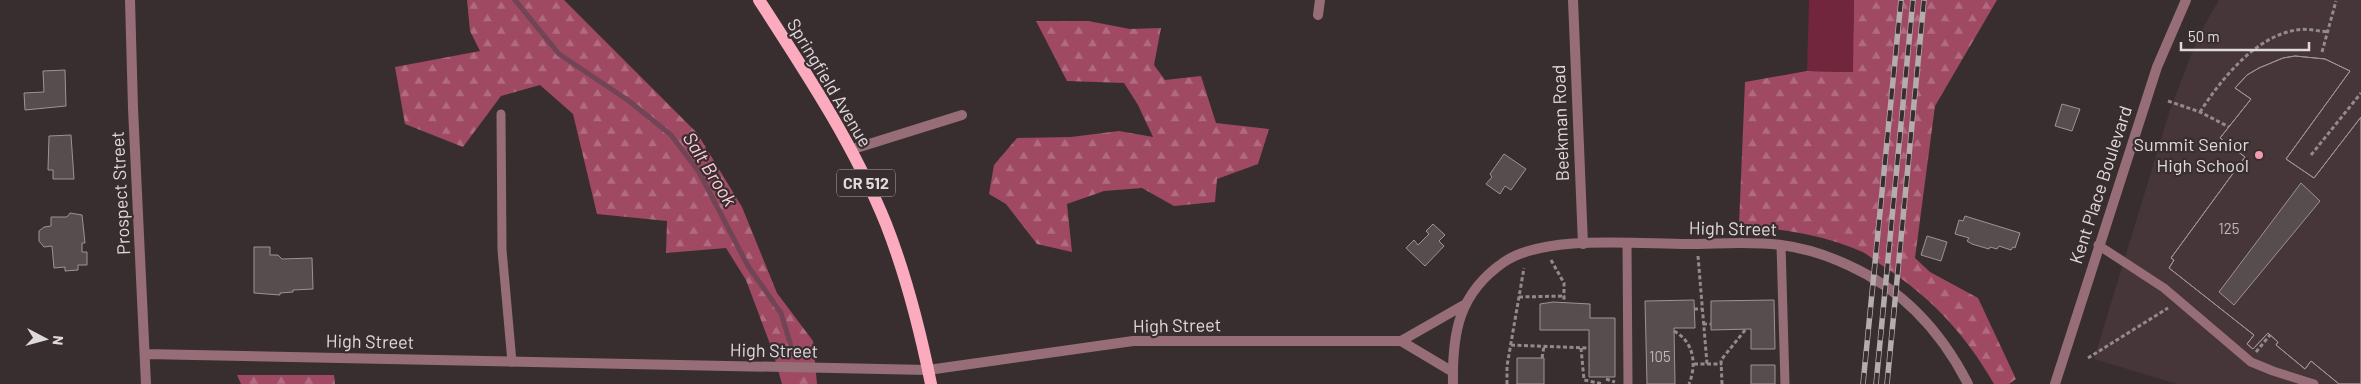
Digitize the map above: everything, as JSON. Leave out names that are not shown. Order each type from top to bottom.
[{"type":"main road","name":"Springfield Avenue","points":[[759,0],[798,61],[850,150],[886,224],[912,302],[931,384]]},
{"type":"street","name":"Prospect Street","points":[[130,0],[132,108],[146,384]]},
{"type":"street","points":[[1318,16],[1320,0]]},
{"type":"street","name":"Beekman Road","points":[[1572,0],[1583,244]]},
{"type":"street","name":"Kent Place Boulevard","points":[[2055,384],[2098,245],[2157,67],[2186,0]]},
{"type":"street","points":[[850,150],[962,115]]},
{"type":"street","name":"High Street","points":[[1453,384],[1454,340],[1457,324],[1464,305],[1489,273],[1506,261],[1528,250],[1550,246],[1583,244],[1627,244],[1781,245],[1821,254],[1850,266],[1891,290],[1908,304],[1946,347],[1968,384]]},
{"type":"street","name":"High Street","points":[[145,354],[928,370],[1133,341],[1401,341],[1464,305]]},
{"type":"street","points":[[1401,341],[1453,372]]},
{"type":"lane","points":[[501,114],[502,250],[512,362]]},
{"type":"lane","points":[[1627,244],[1628,384]]},
{"type":"lane","points":[[1781,245],[1785,384]]},
{"type":"lane","points":[[2098,245],[2180,301],[2249,360],[2273,372],[2314,384]]},
{"type":"path","points":[[2322,52],[2336,1]]},
{"type":"path","points":[[2200,112],[2215,88],[2256,49],[2277,36],[2298,30],[2328,32]]},
{"type":"path","points":[[2310,155],[2361,93]]},
{"type":"path","points":[[2168,101],[2200,112],[2228,127]]},
{"type":"path","points":[[1698,256],[1707,364]]},
{"type":"path","points":[[1552,260],[1564,283],[1564,302]]},
{"type":"path","points":[[1507,384],[1507,366],[1524,268]]},
{"type":"path","points":[[1519,298],[1564,296]]},
{"type":"path","points":[[2088,358],[2180,301]]},
{"type":"path","points":[[1694,309],[1702,309]]},
{"type":"path","points":[[1704,324],[1711,324]]},
{"type":"path","points":[[1722,384],[1721,360],[1746,329]]},
{"type":"path","points":[[1674,331],[1688,342],[1692,353],[1694,364],[1689,384]]},
{"type":"path","points":[[2249,360],[2270,335]]},
{"type":"path","points":[[1511,345],[1589,348]]},
{"type":"path","points":[[1542,358],[1544,346]]},
{"type":"path","points":[[1581,348],[1584,380],[1603,384]]},
{"type":"path","points":[[1694,364],[1722,364]]},
{"type":"path","points":[[1606,377],[1607,384]]},
{"type":"shaded area","points":[[1809,0],[1854,0],[1853,72],[1807,71]]},
{"type":"shaded area","name":"Summit Senior High School","points":[[2219,0],[2361,0],[2361,384],[2177,384],[2094,359],[2170,110],[2199,35]]},
{"type":"green space","points":[[467,0],[564,0],[697,133],[742,207],[777,293],[813,341],[817,384],[782,384],[773,352],[746,280],[726,248],[666,253],[667,221],[597,214],[573,114],[540,85],[501,96],[463,147],[405,124],[395,67],[480,51],[470,31]]},
{"type":"green space","points":[[1854,0],[1997,0],[1935,106],[1915,258],[1930,272],[1978,298],[2016,379],[2009,384],[1994,384],[1972,349],[1946,318],[1917,291],[1865,253],[1844,244],[1814,236],[1784,230],[1739,225],[1745,82],[1807,71],[1852,72]]},
{"type":"green space","points":[[1036,21],[1088,21],[1130,29],[1161,28],[1154,65],[1165,80],[1201,76],[1216,123],[1269,129],[1258,164],[1217,179],[1215,202],[1174,206],[1142,188],[1104,191],[1067,204],[1072,252],[1037,244],[1006,204],[989,194],[994,165],[1017,138],[1071,137],[1119,131],[1153,137],[1138,105],[1124,83],[1067,81]]},
{"type":"green space","points":[[237,375],[334,375],[335,384],[241,384]]},
{"type":"building","name":"Summit Senior High School","points":[[2295,56],[2325,59],[2350,71],[2286,159],[2314,178],[2361,117],[2361,384],[2339,384],[2311,361],[2305,369],[2276,345],[2278,342],[2268,333],[2253,349],[2247,344],[2254,335],[2169,268],[2174,260],[2171,258],[2245,157],[2220,138],[2251,99],[2235,88],[2247,75],[2283,58]],"holes":[[[2301,183],[2320,201],[2234,305],[2219,292]]]},
{"type":"building","name":"Summit Senior High School","points":[[2295,56],[2325,59],[2350,71],[2286,159],[2314,178],[2361,117],[2361,384],[2339,384],[2311,361],[2305,369],[2276,345],[2278,342],[2268,333],[2253,349],[2247,344],[2254,335],[2169,268],[2174,260],[2171,258],[2245,157],[2220,138],[2251,99],[2235,88],[2247,75],[2259,68],[2283,58]]},
{"type":"building","points":[[65,70],[66,106],[25,110],[24,93],[44,92],[43,71]]},
{"type":"building","points":[[2062,104],[2080,109],[2072,131],[2055,126]]},
{"type":"building","points":[[71,135],[74,179],[53,179],[53,170],[48,170],[49,136]]},
{"type":"building","points":[[1504,154],[1526,169],[1511,190],[1505,186],[1500,194],[1486,184],[1492,177],[1490,174]]},
{"type":"building","points":[[70,213],[82,215],[85,243],[82,243],[82,252],[87,252],[87,265],[78,265],[78,270],[65,271],[65,267],[54,268],[52,246],[44,247],[39,241],[39,231],[44,227],[51,226],[51,217],[67,217]]},
{"type":"building","points":[[1965,216],[2020,233],[2015,248],[2013,247],[2011,250],[1999,246],[1997,249],[1990,247],[1989,249],[1972,244],[1967,241],[1969,238],[1955,234],[1959,220],[1963,221]]},
{"type":"building","points":[[1433,224],[1445,235],[1439,241],[1444,246],[1425,266],[1406,248],[1414,240],[1418,245],[1429,234],[1426,231]]},
{"type":"building","points":[[1927,236],[1947,242],[1941,261],[1921,255]]},
{"type":"building","points":[[254,247],[270,247],[270,255],[278,255],[282,259],[312,258],[313,289],[293,290],[293,292],[280,293],[280,295],[254,293]]},
{"type":"building","points":[[1694,300],[1695,328],[1674,328],[1675,384],[1647,384],[1645,301]]},
{"type":"building","points":[[1774,300],[1775,349],[1751,349],[1751,329],[1711,330],[1711,301]]},
{"type":"building","points":[[1553,302],[1590,304],[1590,318],[1615,318],[1615,377],[1589,377],[1589,330],[1540,330],[1540,304]]},
{"type":"building","points":[[1517,358],[1544,358],[1544,384],[1517,384]]},
{"type":"building","points":[[1751,365],[1775,365],[1775,384],[1751,384]]},
{"type":"waterway","name":"Salt Brook","points":[[515,0],[559,54],[629,101],[671,135],[699,172],[748,266],[781,313],[792,349]]},
{"type":"railway","points":[[1863,384],[1901,0]]},
{"type":"railway","points":[[1876,384],[1913,0]]},
{"type":"railway","points":[[1887,384],[1924,0]]},
{"type":"place","name":"Summit Senior High School","points":[[2259,155]]}]
